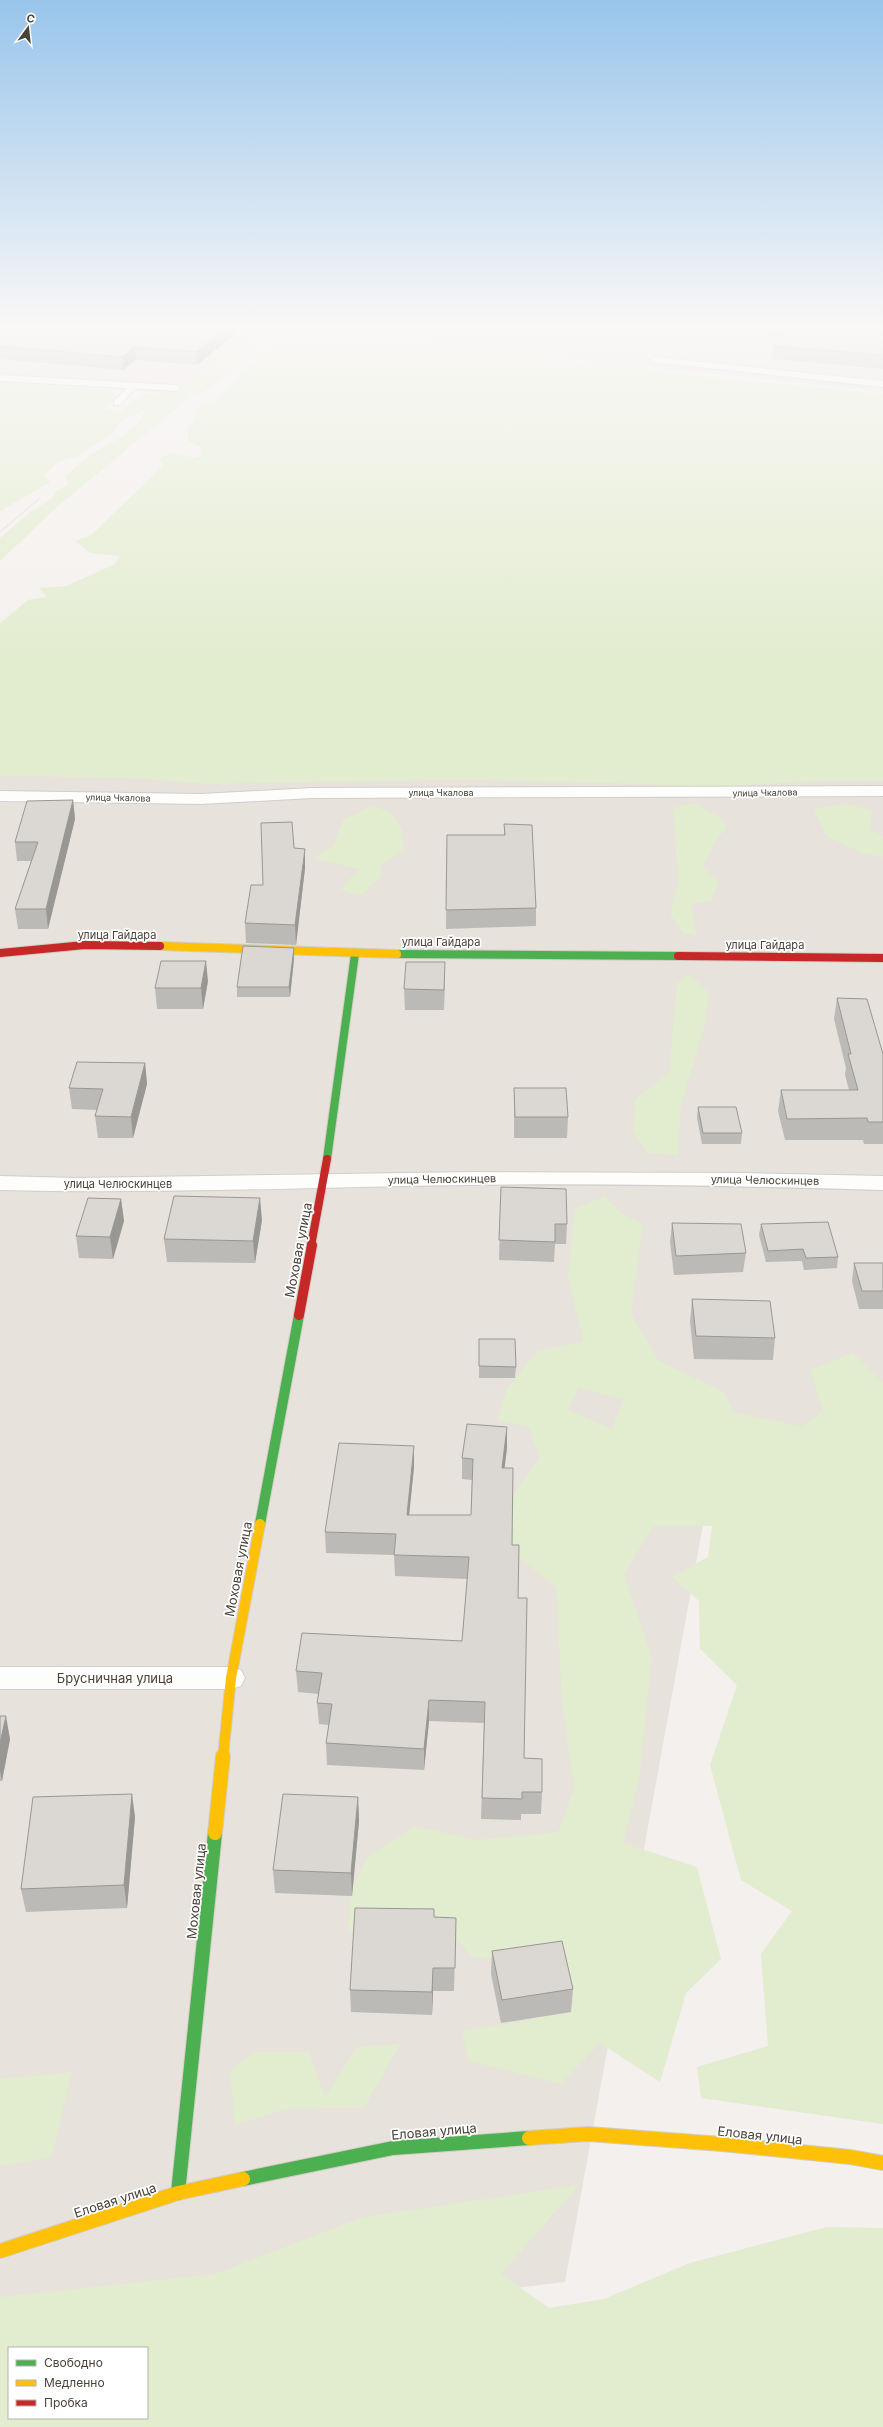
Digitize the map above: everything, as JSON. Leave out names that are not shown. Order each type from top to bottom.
[{"type":"street","name":"улица Чкалова","points":[[0,796],[201,799],[312,793],[729,793],[883,791]]},
{"type":"street","name":"улица Гайдара","points":[[0,953],[85,945],[134,945],[355,954],[883,958]]},
{"type":"street","name":"Моховая улица","points":[[178,2193],[231,1678],[324,1182],[355,954]]},
{"type":"street","name":"улица Челюскинцев","points":[[0,1183],[75,1185],[496,1178],[744,1179],[883,1183]]},
{"type":"street","name":"Брусничная улица","points":[[0,1678],[231,1678]]},
{"type":"street","name":"Еловая улица","points":[[0,2251],[178,2193],[393,2148],[588,2134],[722,2144],[850,2157],[883,2163]]},
{"type":"path","points":[[0,532],[40,498]]},
{"type":"shaded area","points":[[0,775],[883,776],[883,1444],[717,1448],[565,2282],[25,2347],[8,2347],[8,2349],[0,2350]]},
{"type":"green space","points":[[0,443],[97,443],[78,456],[60,461],[44,475],[50,482],[0,511]]},
{"type":"green space","points":[[110,443],[134,443],[57,507],[0,561],[0,538],[30,512],[52,498],[57,490],[68,485],[65,476],[92,454]]},
{"type":"green space","points":[[193,443],[883,443],[883,781],[818,781],[694,788],[647,784],[460,780],[207,784],[131,778],[0,776],[0,623],[28,600],[47,597],[39,588],[66,586],[115,564],[120,556],[90,553],[75,541],[91,535],[162,467],[160,458],[173,452],[195,458],[202,455],[200,447]]},
{"type":"green space","points":[[692,803],[720,817],[728,826],[716,841],[703,867],[719,881],[711,901],[691,904],[697,936],[683,933],[670,914],[678,881],[673,808]]},
{"type":"green space","points":[[848,804],[872,810],[870,829],[883,836],[883,857],[862,853],[828,837],[813,809]]},
{"type":"green space","points":[[372,806],[389,812],[398,820],[402,832],[404,850],[381,865],[380,877],[361,896],[340,889],[359,869],[314,859],[334,845],[343,820]]},
{"type":"green space","points":[[689,974],[709,992],[705,1025],[681,1105],[678,1155],[648,1153],[633,1132],[635,1100],[669,1072],[677,983]]},
{"type":"green space","points":[[605,1196],[624,1215],[643,1224],[631,1314],[659,1361],[724,1392],[733,1412],[802,1426],[823,1411],[810,1370],[853,1353],[883,1383],[883,2124],[701,2098],[697,2067],[768,2046],[761,1954],[792,1911],[741,1880],[710,1765],[737,1685],[700,1649],[699,1601],[672,1577],[708,1557],[712,1526],[654,1526],[624,1574],[652,1657],[639,1781],[623,1843],[697,1867],[721,1959],[686,1993],[660,2082],[600,2043],[561,2084],[468,2061],[462,2031],[571,2012],[560,1964],[472,1957],[444,1924],[348,1931],[350,1894],[368,1856],[415,1826],[477,1840],[558,1832],[574,1788],[562,1703],[556,1588],[511,1551],[513,1494],[540,1458],[529,1427],[497,1420],[507,1389],[537,1351],[583,1341],[568,1278],[574,1209]],"holes":[[[579,1388],[623,1400],[612,1429],[568,1410]]]},
{"type":"green space","points":[[400,2044],[364,2108],[286,2109],[235,2125],[230,2071],[255,2052],[309,2052],[325,2097],[357,2047]]},
{"type":"green space","points":[[72,2072],[52,2157],[0,2166],[0,2079]]},
{"type":"green space","points":[[579,2185],[501,2274],[549,2308],[604,2299],[690,2263],[827,2227],[883,2228],[883,2427],[0,2427],[0,2297],[215,2274],[363,2217]]},
{"type":"building","points":[[73,800],[46,909],[15,909],[38,842],[15,842],[27,801]]},
{"type":"building","points":[[292,822],[294,848],[305,849],[295,925],[245,923],[251,885],[263,885],[261,823]]},
{"type":"building","points":[[504,824],[532,825],[536,908],[446,910],[447,835],[505,835]]},
{"type":"building","points":[[243,946],[294,948],[289,987],[237,987]]},
{"type":"building","points":[[161,961],[206,961],[201,988],[155,988]]},
{"type":"building","points":[[406,962],[445,962],[444,990],[404,989]]},
{"type":"building","points":[[837,998],[867,999],[883,1054],[883,1122],[868,1122],[867,1118],[787,1119],[781,1090],[858,1090],[848,1054],[851,1054]]},
{"type":"building","points":[[77,1062],[145,1063],[131,1117],[95,1116],[103,1089],[69,1088]]},
{"type":"building","points":[[514,1088],[566,1088],[568,1117],[515,1117]]},
{"type":"building","points":[[698,1107],[736,1107],[742,1133],[703,1133]]},
{"type":"building","points":[[501,1187],[566,1189],[567,1224],[555,1224],[555,1242],[499,1240]]},
{"type":"building","points":[[174,1196],[260,1198],[253,1241],[164,1239]]},
{"type":"building","points":[[88,1198],[121,1199],[110,1237],[76,1236]]},
{"type":"building","points":[[828,1222],[838,1257],[806,1258],[803,1249],[768,1251],[761,1224]]},
{"type":"building","points":[[672,1223],[741,1224],[746,1253],[676,1256]]},
{"type":"building","points":[[854,1263],[883,1263],[883,1291],[862,1291]]},
{"type":"building","points":[[692,1299],[770,1301],[775,1338],[696,1336]]},
{"type":"building","points":[[479,1339],[515,1339],[516,1367],[479,1366]]},
{"type":"building","points":[[467,1424],[507,1427],[502,1468],[513,1468],[512,1545],[519,1545],[518,1598],[527,1598],[524,1758],[542,1759],[542,1792],[522,1792],[522,1799],[482,1798],[485,1702],[429,1700],[424,1749],[326,1743],[332,1704],[317,1703],[322,1673],[296,1671],[302,1633],[462,1641],[469,1557],[394,1555],[396,1534],[325,1532],[339,1443],[414,1446],[407,1515],[471,1515],[473,1459],[462,1458]]},
{"type":"building","points":[[0,1716],[6,1716],[0,1743]]},
{"type":"building","points":[[132,1794],[124,1885],[21,1889],[33,1797]]},
{"type":"building","points":[[283,1794],[358,1797],[351,1873],[273,1870]]},
{"type":"building","points":[[355,1908],[434,1909],[434,1917],[456,1918],[455,1968],[433,1968],[432,1992],[350,1990]]},
{"type":"building","points":[[562,1941],[573,1989],[502,2000],[492,1951]]},
{"type":"traffic: fast","points":[[327,1159],[355,954]]},
{"type":"traffic: fast","points":[[397,954],[678,956]]},
{"type":"traffic: fast","points":[[260,1524],[299,1315]]},
{"type":"traffic: fast","points":[[178,2193],[215,1833]]},
{"type":"traffic: fast","points":[[243,2179],[393,2148],[529,2138]]},
{"type":"traffic: slow","points":[[160,946],[397,954]]},
{"type":"traffic: slow","points":[[215,1833],[231,1678],[260,1524]]},
{"type":"traffic: slow","points":[[529,2138],[588,2134],[722,2144],[850,2157],[883,2163]]},
{"type":"traffic: slow","points":[[0,2251],[178,2193],[243,2179]]},
{"type":"traffic: jam","points":[[0,953],[85,945],[160,946]]},
{"type":"traffic: jam","points":[[678,956],[883,958]]},
{"type":"traffic: jam","points":[[299,1315],[327,1159]]}]
